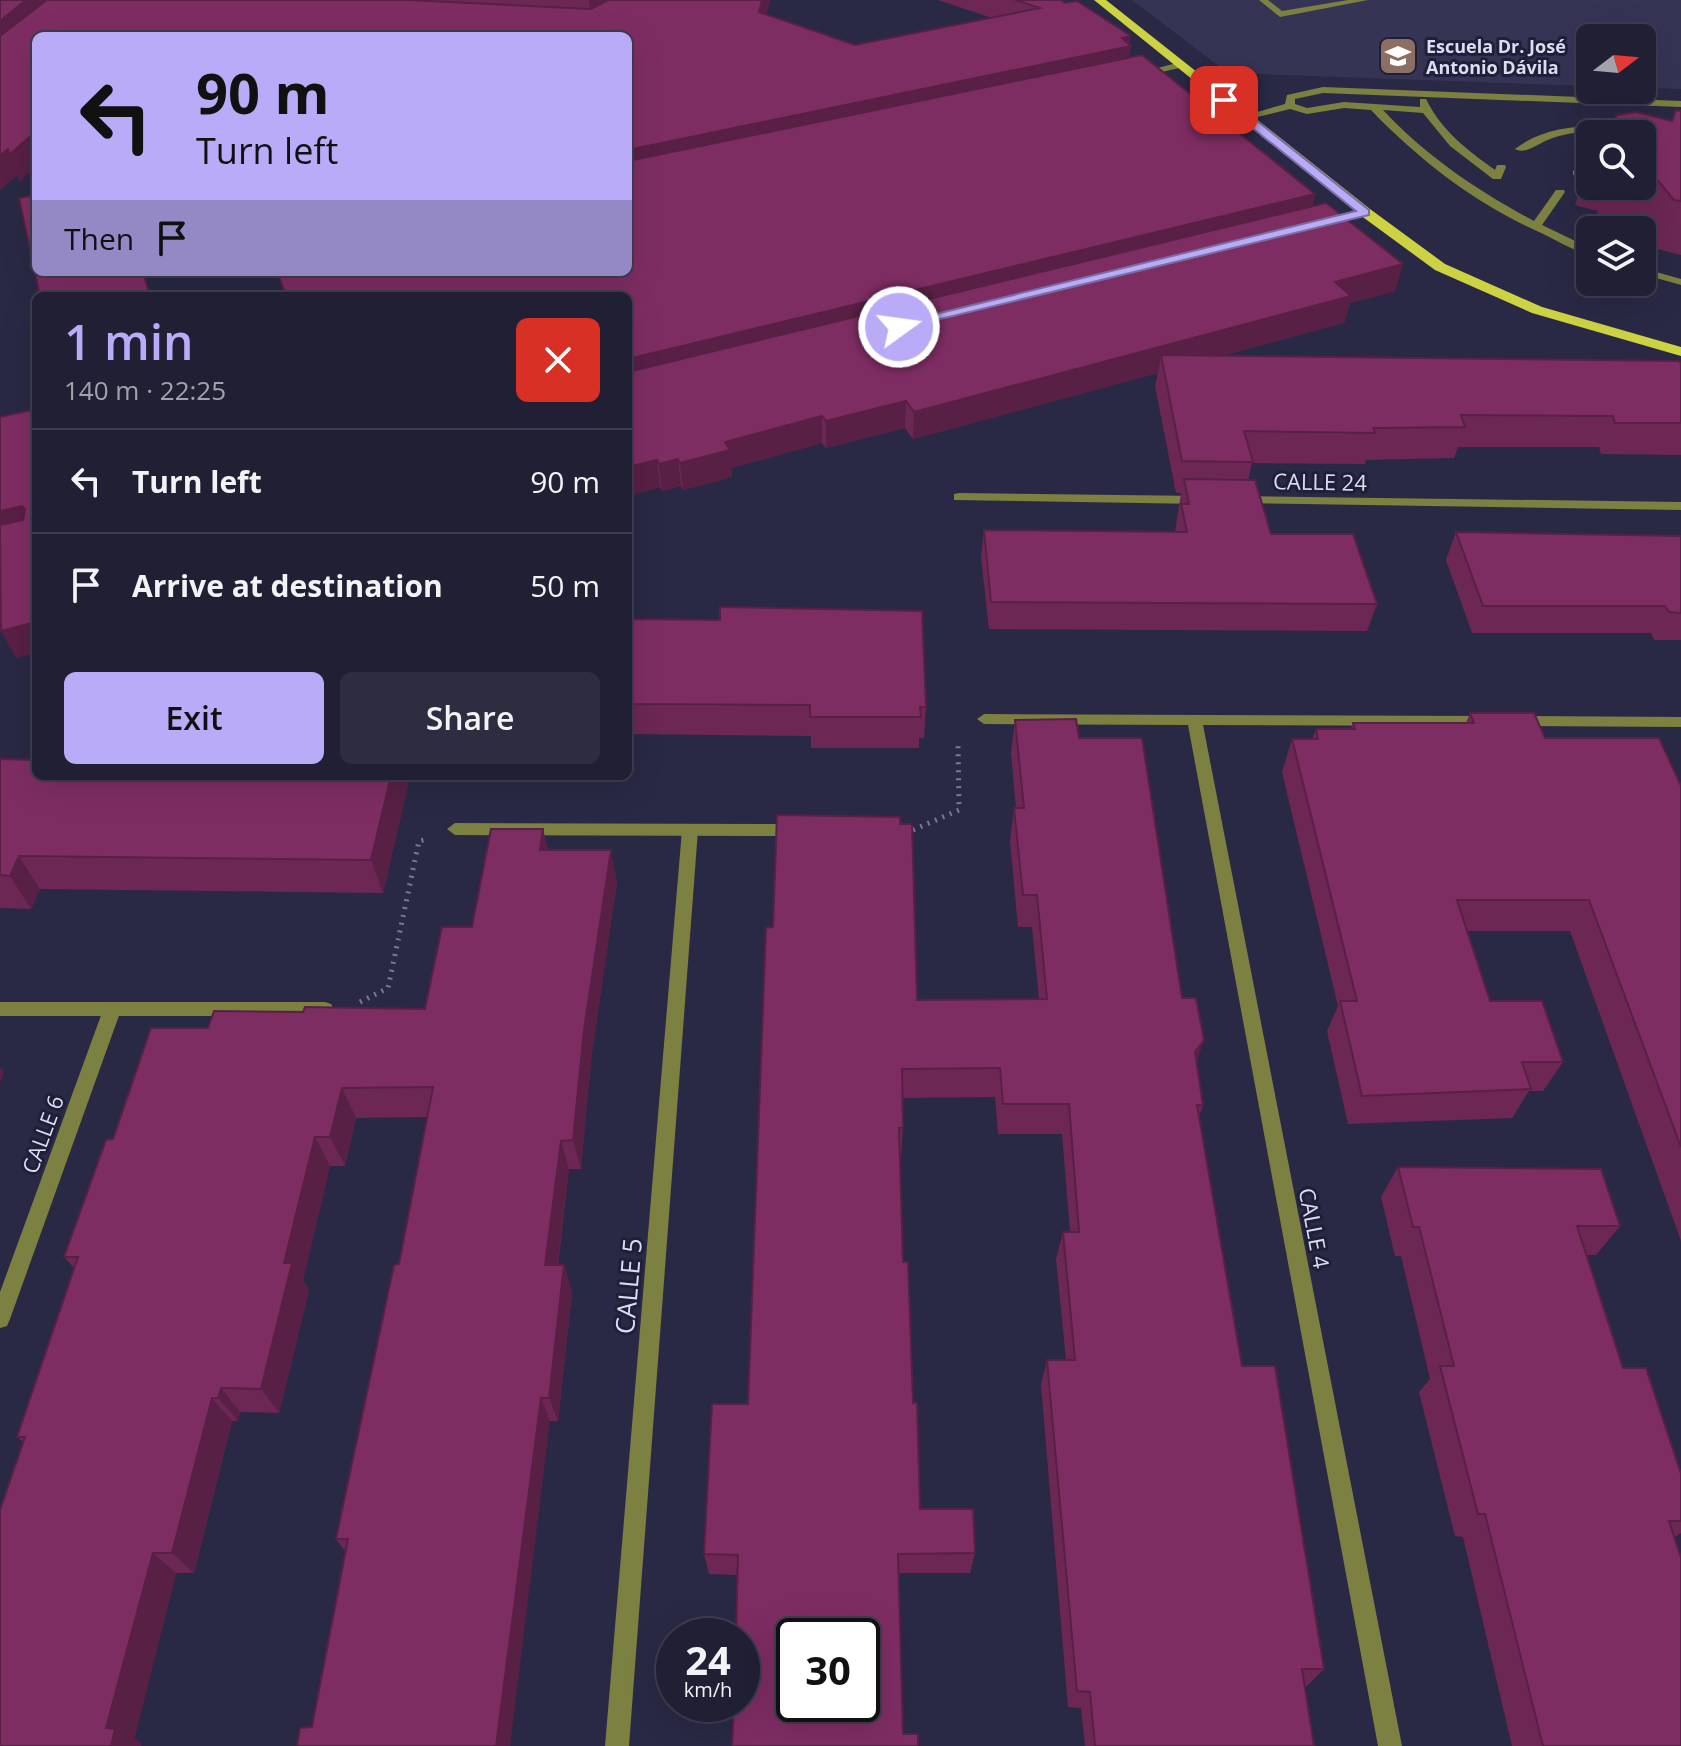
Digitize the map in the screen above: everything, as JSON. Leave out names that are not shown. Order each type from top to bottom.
[{"type":"main road","points":[[1099,0],[1365,212],[1440,267],[1537,310],[1681,352]]},
{"type":"street","points":[[1263,0],[1280,14],[1364,0]]},
{"type":"street","points":[[1119,78],[1181,65]]},
{"type":"street","points":[[1290,106],[1290,97],[1323,90],[1681,104]]},
{"type":"street","points":[[1422,95],[1425,110],[1452,140],[1497,177],[1501,167]]},
{"type":"street","points":[[1245,117],[1290,106],[1307,111],[1344,105],[1425,110]]},
{"type":"street","points":[[1374,107],[1401,138],[1499,209],[1576,246]]},
{"type":"street","points":[[1520,149],[1553,131],[1576,128]]},
{"type":"street","points":[[1535,227],[1560,192]]},
{"type":"street","points":[[1305,227],[1365,212]]},
{"type":"street","points":[[1656,275],[1681,282]]},
{"type":"street","points":[[959,497],[1210,500]]},
{"type":"street","name":"CALLE 24","points":[[1226,500],[1681,506]]},
{"type":"street","points":[[984,719],[1681,722]]},
{"type":"street","name":"CALLE 4","points":[[1194,719],[1390,1746]]},
{"type":"street","points":[[455,829],[817,830]]},
{"type":"street","name":"CALLE 5","points":[[617,1746],[690,830]]},
{"type":"street","points":[[0,1009],[347,1009]]},
{"type":"street","name":"CALLE 6","points":[[0,1319],[112,1010]]},
{"type":"path","points":[[913,830],[959,810],[958,726],[984,719]]},
{"type":"path","points":[[347,1009],[388,988],[419,841],[455,829]]},
{"type":"shaded area","name":"Escuela Dr. José Antonio Dávila","points":[[1132,0],[1681,0],[1681,89],[1656,88],[1656,24],[1576,24],[1576,85],[1228,73]]},
{"type":"building","points":[[0,0],[26,0],[0,21]]},
{"type":"building","points":[[47,0],[408,0],[591,9],[608,0],[762,0],[759,12],[855,45],[1040,8],[1015,0],[1061,0],[1065,3],[1077,1],[1131,36],[1122,38],[1131,46],[632,149],[632,32],[32,32],[32,135],[9,155],[8,149],[0,156],[0,36]]},
{"type":"building","points":[[1142,55],[1315,194],[632,358],[632,292],[285,292],[279,276],[632,276],[632,160]]},
{"type":"building","points":[[1676,110],[1681,111],[1681,201],[1674,200],[1656,178],[1656,120],[1614,120],[1617,115],[1636,112],[1672,121]]},
{"type":"building","points":[[32,196],[32,259],[19,198]]},
{"type":"building","points":[[1326,203],[1403,264],[1335,282],[1351,296],[914,412],[906,401],[826,421],[822,416],[725,442],[730,450],[680,463],[678,459],[659,464],[657,460],[632,466],[632,371]]},
{"type":"building","points":[[36,276],[144,276],[149,292],[39,292]]},
{"type":"building","points":[[1161,355],[1679,361],[1681,423],[1615,423],[1613,416],[1461,415],[1465,427],[1373,428],[1375,433],[1244,431],[1253,462],[1182,461]]},
{"type":"building","points":[[32,410],[32,623],[1,631],[0,525],[23,520],[25,509],[22,506],[0,511],[0,417]]},
{"type":"building","points":[[1184,479],[1255,480],[1271,534],[1353,534],[1377,604],[991,602],[984,530],[1187,532],[1181,504],[1189,504]]},
{"type":"building","points":[[1456,532],[1681,536],[1681,613],[1669,612],[1665,606],[1483,606]]},
{"type":"building","points":[[720,607],[922,611],[926,707],[920,707],[921,717],[810,717],[810,705],[632,704],[632,619],[720,620]]},
{"type":"building","points":[[1470,713],[1534,713],[1545,738],[1659,738],[1681,786],[1681,1147],[1589,900],[1457,900],[1490,1001],[1542,1001],[1563,1062],[1522,1062],[1531,1089],[1362,1096],[1340,1001],[1357,1001],[1292,739],[1318,739],[1316,729],[1355,729],[1353,723],[1474,723]]},
{"type":"building","points":[[1076,719],[1079,738],[1142,738],[1182,998],[1196,998],[1204,1040],[1195,1052],[1203,1105],[1197,1105],[1242,1366],[1275,1366],[1324,1669],[1302,1669],[1314,1746],[1095,1746],[1090,1692],[1077,1691],[1047,1360],[1075,1360],[1063,1232],[1079,1232],[1069,1104],[1003,1104],[1000,1068],[902,1069],[903,1128],[899,1128],[903,1262],[908,1262],[920,1509],[973,1509],[975,1553],[898,1554],[903,1734],[918,1734],[918,1746],[732,1746],[733,1722],[760,1722],[760,1618],[736,1618],[738,1555],[704,1554],[712,1404],[748,1404],[766,928],[773,927],[777,815],[900,817],[900,824],[912,824],[917,1000],[1047,999],[1037,895],[1023,895],[1014,808],[1024,808],[1015,720]]},
{"type":"building","points":[[0,759],[32,760],[32,780],[390,780],[371,860],[19,856],[10,876],[0,875]]},
{"type":"building","points":[[491,829],[543,829],[540,850],[611,850],[584,1030],[573,1140],[561,1141],[545,1265],[564,1265],[549,1398],[541,1398],[496,1746],[297,1746],[300,1728],[312,1727],[348,1539],[336,1539],[394,1265],[399,1264],[433,1087],[342,1088],[330,1137],[315,1137],[284,1263],[292,1263],[261,1389],[221,1388],[218,1398],[212,1398],[172,1553],[153,1553],[106,1728],[115,1729],[111,1746],[0,1746],[0,1510],[25,1437],[17,1437],[78,1257],[64,1257],[106,1140],[113,1139],[151,1028],[208,1028],[214,1011],[303,1012],[305,1007],[425,1009],[442,927],[472,927]]},
{"type":"building","points":[[1398,1167],[1601,1169],[1620,1226],[1577,1226],[1623,1368],[1646,1368],[1681,1474],[1681,1521],[1669,1521],[1681,1558],[1681,1746],[1543,1746],[1485,1514],[1478,1514],[1440,1366],[1454,1366],[1419,1227],[1413,1227]]},
{"type":"place","name":"Escuela Dr. José Antonio Dávila","points":[[1398,56]]},
{"type":"route","points":[[899,327],[1365,212],[1224,100]]}]
